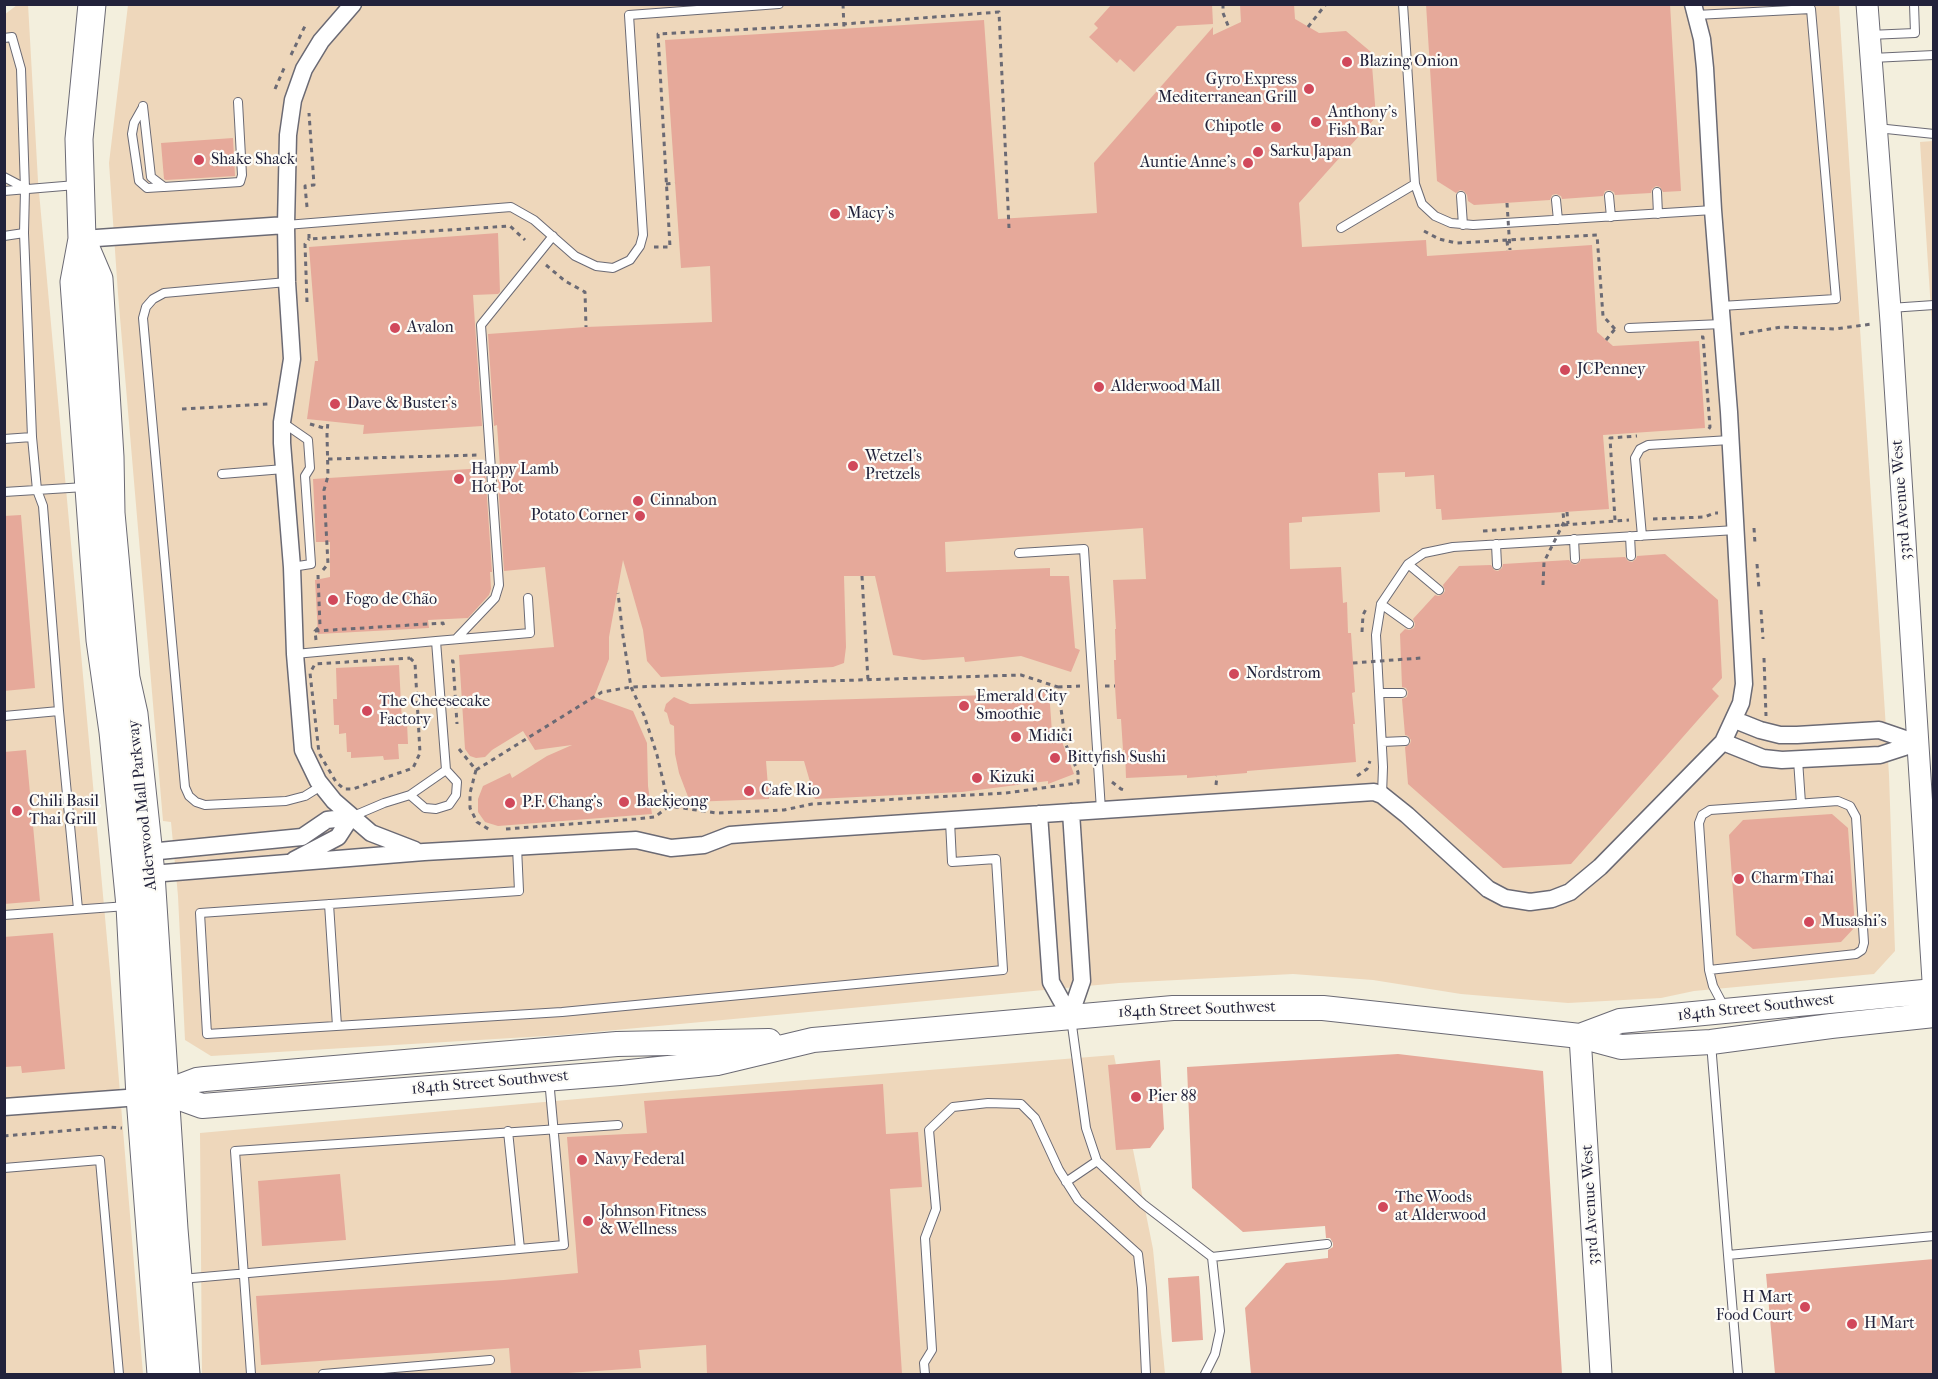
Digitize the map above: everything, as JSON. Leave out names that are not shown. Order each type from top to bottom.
[{"type":"main road","name":"Alderwood Mall Parkway","points":[[92,4],[79,139],[82,239],[99,279],[100,640],[113,732],[130,906],[153,1095],[174,1229],[186,1374]]},
{"type":"main road","name":"Alderwood Mall Parkway","points":[[100,487],[111,513],[126,678],[134,714],[150,863],[153,1095],[161,1374]]},
{"type":"main road","name":"184th Street Southwest","points":[[1580,1036],[1620,1021],[1933,991]]},
{"type":"main road","name":"184th Street Southwest","points":[[153,1095],[197,1080],[617,1044],[813,1040],[1173,1008],[1323,1008],[1580,1036],[1621,1047],[1711,1042],[1934,1015]]},
{"type":"main road","name":"184th Street Southwest","points":[[153,1095],[202,1106],[549,1079],[717,1063],[813,1040]]},
{"type":"main road","points":[[485,1056],[509,1066],[535,1066],[549,1079],[558,1064],[604,1059],[617,1044]]},
{"type":"street","points":[[353,4],[321,41],[304,69],[293,100],[286,169],[287,282],[292,359],[284,414],[285,473],[303,750],[321,786],[334,801],[371,834],[424,852]]},
{"type":"street","name":"33rd Avenue West","points":[[1867,4],[1921,742],[1934,996]]},
{"type":"street","points":[[150,863],[288,863],[424,852],[636,840],[670,848],[704,844],[730,835],[1374,792],[1382,795],[1407,814],[1488,889],[1505,898],[1530,902],[1551,899],[1570,892],[1586,880],[1723,742],[1741,703],[1744,684],[1705,68],[1702,39],[1695,10]]},
{"type":"street","points":[[82,239],[286,225]]},
{"type":"street","points":[[1734,720],[1780,735],[1879,730],[1921,742]]},
{"type":"street","points":[[1723,742],[1763,758],[1798,760],[1880,755],[1921,742]]},
{"type":"street","points":[[1070,1016],[1082,981],[1071,812]]},
{"type":"street","points":[[1039,814],[1051,982],[1070,1016]]},
{"type":"street","points":[[150,863],[302,837],[327,820],[351,817]]},
{"type":"street","points":[[288,863],[338,837],[351,817]]},
{"type":"street","name":"33rd Avenue West","points":[[1580,1036],[1601,1374]]},
{"type":"street","name":"184th Street Southwest","points":[[4,1107],[153,1095]]},
{"type":"lane","points":[[286,225],[511,207],[534,220],[575,256],[596,266],[613,268],[630,260],[640,246],[643,235],[629,15],[779,4]]},
{"type":"lane","points":[[1403,4],[1415,184],[1422,204],[1435,216],[1463,225],[1713,210]]},
{"type":"lane","points":[[1869,35],[1915,33],[1914,4]]},
{"type":"lane","points":[[1695,10],[1811,9],[1836,299],[1721,306]]},
{"type":"lane","points":[[4,38],[12,37],[21,69],[25,189],[24,233],[32,437],[37,490],[43,506],[78,909]]},
{"type":"lane","points":[[1871,58],[1934,55]]},
{"type":"lane","points":[[164,187],[151,177],[143,106],[134,123],[132,134],[139,181],[147,188],[164,187],[240,182],[242,175],[238,102]]},
{"type":"lane","points":[[1875,128],[1934,134]]},
{"type":"lane","points":[[4,177],[25,189]]},
{"type":"lane","points":[[1341,228],[1415,184]]},
{"type":"lane","points":[[4,191],[80,185]]},
{"type":"lane","points":[[1657,192],[1658,214]]},
{"type":"lane","points":[[1461,196],[1463,225]]},
{"type":"lane","points":[[1610,196],[1611,217]]},
{"type":"lane","points":[[1556,200],[1558,220]]},
{"type":"lane","points":[[4,236],[24,233]]},
{"type":"lane","points":[[456,639],[495,598],[499,585],[481,325],[553,236]]},
{"type":"lane","points":[[287,282],[164,293],[153,299],[146,307],[143,318],[185,787],[189,796],[205,805],[286,801],[305,796],[321,786]]},
{"type":"lane","points":[[1890,308],[1934,305]]},
{"type":"lane","points":[[1629,328],[1722,324]]},
{"type":"lane","points":[[284,414],[308,440],[310,468],[305,476],[311,564],[292,567]]},
{"type":"lane","points":[[4,439],[32,437]]},
{"type":"lane","points":[[1642,536],[1635,458],[1640,449],[1648,445],[1730,441]]},
{"type":"lane","points":[[222,474],[285,473],[305,476]]},
{"type":"lane","points":[[4,492],[100,487]]},
{"type":"lane","points":[[1382,795],[1382,742],[1376,635],[1381,604],[1408,564],[1424,553],[1453,547],[1736,530]]},
{"type":"lane","points":[[1630,536],[1631,556]]},
{"type":"lane","points":[[1574,539],[1575,559]]},
{"type":"lane","points":[[1496,544],[1497,565]]},
{"type":"lane","points":[[1019,553],[1084,549],[1101,810]]},
{"type":"lane","points":[[1408,564],[1439,590]]},
{"type":"lane","points":[[295,654],[530,633],[528,598]]},
{"type":"lane","points":[[1381,604],[1409,624]]},
{"type":"lane","points":[[410,795],[425,808],[436,809],[449,805],[456,795],[457,782],[446,770],[436,640]]},
{"type":"lane","points":[[1379,693],[1402,693]]},
{"type":"lane","points":[[4,716],[59,711]]},
{"type":"lane","points":[[1382,742],[1405,741]]},
{"type":"lane","points":[[1798,760],[1801,803]]},
{"type":"lane","points":[[351,817],[410,795],[446,770]]},
{"type":"lane","points":[[1709,970],[1856,954],[1862,950],[1864,943],[1856,816],[1850,806],[1838,801],[1801,803],[1710,810],[1702,815],[1699,823],[1709,970],[1713,986],[1721,1001],[1730,1011]]},
{"type":"lane","points":[[517,848],[519,891],[200,913],[207,1034],[562,1012],[1003,970],[996,859],[951,862],[950,821]]},
{"type":"lane","points":[[329,904],[337,1026]]},
{"type":"lane","points":[[4,915],[130,906]]},
{"type":"lane","points":[[1070,1016],[1086,1128],[1097,1161],[1143,1204],[1212,1257],[1327,1244]]},
{"type":"lane","points":[[1711,1042],[1738,1374]]},
{"type":"lane","points":[[179,1280],[564,1245],[549,1079]]},
{"type":"lane","points":[[925,1374],[924,1363],[932,1350],[926,1239],[936,1209],[928,1130],[953,1107],[988,1103],[1021,1104],[1035,1118],[1066,1182],[1078,1200],[1138,1254],[1146,1374]]},
{"type":"lane","points":[[251,1374],[234,1151],[618,1125]]},
{"type":"lane","points":[[508,1131],[520,1249]]},
{"type":"lane","points":[[4,1168],[100,1160],[118,1374]]},
{"type":"lane","points":[[1066,1182],[1097,1161]]},
{"type":"lane","points":[[1728,1255],[1934,1236]]},
{"type":"lane","points":[[1206,1374],[1215,1354],[1220,1331],[1212,1257]]},
{"type":"lane","points":[[323,1374],[490,1359]]},
{"type":"path","points":[[843,4],[844,29]]},
{"type":"path","points":[[1223,4],[1223,13],[1228,28]]},
{"type":"path","points":[[1308,27],[1326,4]]},
{"type":"path","points":[[640,246],[670,247],[658,34],[844,24],[999,12],[1009,228]]},
{"type":"path","points":[[307,207],[305,186],[314,185],[309,109]]},
{"type":"path","points":[[666,184],[675,183]]},
{"type":"path","points":[[1507,203],[1509,250],[1507,241]]},
{"type":"path","points":[[309,232],[309,239],[510,226],[525,240]]},
{"type":"path","points":[[1424,231],[1439,239],[1456,243],[1597,235],[1603,316],[1615,329]]},
{"type":"path","points":[[546,265],[565,281],[585,292],[586,327]]},
{"type":"path","points":[[1738,334],[1781,327],[1835,329],[1872,324]]},
{"type":"path","points":[[182,409],[273,404],[284,414],[303,408],[304,421],[327,429]]},
{"type":"path","points":[[315,631],[320,626],[317,576],[328,564],[324,490],[328,476],[328,421]]},
{"type":"path","points":[[327,459],[490,454]]},
{"type":"path","points":[[1544,585],[1544,561],[1564,522],[1565,512],[1568,524]]},
{"type":"path","points":[[1653,519],[1705,517],[1720,513]]},
{"type":"path","points":[[1480,531],[1633,520]]},
{"type":"path","points":[[1757,564],[1759,590]]},
{"type":"path","points":[[862,576],[868,680]]},
{"type":"path","points":[[618,593],[631,687],[644,715],[657,754],[669,806]]},
{"type":"path","points":[[1362,632],[1363,615],[1368,605]]},
{"type":"path","points":[[1761,610],[1763,639]]},
{"type":"path","points":[[315,631],[443,623],[446,632]]},
{"type":"path","points":[[315,631],[316,640]]},
{"type":"path","points":[[452,651],[457,728]]},
{"type":"path","points":[[1364,655],[1364,666]]},
{"type":"path","points":[[410,658],[414,663],[420,753],[413,768],[352,789],[344,789],[336,782],[319,753],[310,673],[315,664],[410,658]]},
{"type":"path","points":[[1353,663],[1421,658]]},
{"type":"path","points":[[1764,658],[1766,718]]},
{"type":"path","points":[[446,662],[453,661]]},
{"type":"path","points":[[414,663],[421,663]]},
{"type":"path","points":[[1078,783],[1078,772],[1066,744],[1058,687],[1021,675],[631,687],[602,692],[476,770],[470,794],[470,808],[477,822],[488,830],[655,817],[669,806],[717,813],[784,810],[812,804],[1006,793],[1078,783],[1114,782],[1121,789],[1133,792]]},
{"type":"path","points":[[458,740],[459,751],[476,770]]},
{"type":"path","points":[[1348,779],[1359,776],[1367,768],[1371,759]]},
{"type":"path","points":[[1216,787],[1217,776]]},
{"type":"path","points":[[4,1136],[109,1127],[123,1128],[127,1133]]},
{"type":"shaded area","points":[[28,4],[38,181],[111,983],[143,1374],[5,1374],[4,15],[17,5]]},
{"type":"shaded area","name":"Alderwood Mall","points":[[128,5],[1839,5],[1889,775],[1895,951],[1874,974],[1694,991],[1661,998],[1568,1003],[1461,994],[1373,980],[1293,974],[1119,983],[562,1035],[211,1056],[185,1040],[178,896],[171,822],[163,821],[118,294],[109,163]]},
{"type":"shaded area","points":[[1933,141],[1933,341],[1920,142]]},
{"type":"shaded area","points":[[1114,1055],[1153,1249],[1165,1374],[202,1374],[200,1133],[633,1094]]},
{"type":"building","points":[[1112,4],[1212,4],[1213,24],[1177,26],[1134,72],[1120,59],[1117,63],[1089,37],[1098,28],[1094,24]]},
{"type":"building","name":"Alderwood Mall","points":[[1240,4],[1294,4],[1295,19],[1319,33],[1346,31],[1371,52],[1376,117],[1299,203],[1302,247],[1426,240],[1427,256],[1592,245],[1597,332],[1613,346],[1699,341],[1705,428],[1603,435],[1609,509],[1442,520],[1441,509],[1436,509],[1434,475],[1405,477],[1405,472],[1378,473],[1380,512],[1302,517],[1302,522],[1289,523],[1290,569],[1341,567],[1343,603],[1347,602],[1348,633],[1351,633],[1356,762],[1187,778],[1187,775],[1126,778],[1121,719],[1117,719],[1113,580],[1146,579],[1143,528],[945,542],[946,572],[1050,568],[1050,576],[1069,576],[1075,648],[1080,650],[1071,672],[1021,656],[965,662],[964,657],[923,660],[893,655],[875,576],[844,576],[846,647],[844,663],[833,667],[661,677],[647,661],[643,630],[623,560],[609,637],[609,659],[594,697],[633,711],[647,743],[648,786],[652,814],[498,826],[485,822],[478,812],[478,799],[483,786],[510,773],[512,778],[547,756],[572,745],[535,750],[523,731],[492,750],[485,757],[470,756],[465,749],[459,655],[554,647],[545,567],[504,571],[497,467],[500,467],[497,425],[494,426],[488,334],[712,322],[710,266],[681,268],[665,40],[984,20],[998,219],[1097,213],[1094,163],[1213,27],[1213,35],[1241,22]]},
{"type":"building","points":[[1426,4],[1670,4],[1681,191],[1663,192],[1660,187],[1656,186],[1651,193],[1615,195],[1609,190],[1605,191],[1603,196],[1562,199],[1556,194],[1552,195],[1550,200],[1474,205],[1468,201],[1464,191],[1460,190],[1456,193],[1437,181]]},
{"type":"building","name":"Shake Shack","points":[[233,138],[235,176],[164,179],[161,143]]},
{"type":"building","name":"Avalon","points":[[498,233],[500,292],[473,295],[482,426],[363,434],[364,425],[307,419],[315,361],[318,361],[309,247]]},
{"type":"building","points":[[485,468],[492,572],[490,572],[491,589],[489,595],[468,618],[428,620],[429,628],[318,634],[315,580],[330,577],[330,542],[316,542],[313,479]]},
{"type":"building","points":[[21,515],[35,688],[4,691],[4,516]]},
{"type":"building","points":[[1665,554],[1718,600],[1722,678],[1712,689],[1719,696],[1571,864],[1503,868],[1408,784],[1405,747],[1410,744],[1411,740],[1405,735],[1402,699],[1407,697],[1408,692],[1402,687],[1400,634],[1405,629],[1414,628],[1413,619],[1435,595],[1443,594],[1445,591],[1443,585],[1459,566],[1491,565],[1494,570],[1498,571],[1503,564],[1569,560],[1576,565],[1581,559],[1625,557],[1632,562],[1637,556]]},
{"type":"building","name":"The Cheesecake Factory","points":[[399,665],[402,723],[407,723],[408,744],[398,744],[399,759],[384,760],[383,756],[351,758],[351,752],[347,752],[346,733],[339,734],[339,725],[334,725],[333,699],[337,699],[336,668]]},
{"type":"building","points":[[1049,691],[1052,732],[1058,731],[1074,774],[1048,784],[1048,781],[962,792],[815,799],[804,761],[766,761],[769,799],[690,802],[679,773],[675,754],[674,726],[670,724],[667,713],[664,711],[666,704],[674,697],[690,704],[1023,694]]},
{"type":"building","points":[[26,750],[40,901],[4,904],[4,752]]},
{"type":"building","points":[[1832,814],[1848,828],[1855,927],[1841,942],[1753,949],[1736,935],[1729,835],[1743,820]]},
{"type":"building","points":[[53,933],[65,1069],[22,1073],[21,1066],[4,1067],[4,937]]},
{"type":"building","name":"The Woods at Alderwood","points":[[1398,1054],[1543,1071],[1562,1374],[1251,1374],[1245,1308],[1286,1263],[1328,1258],[1328,1250],[1333,1247],[1333,1243],[1330,1238],[1326,1238],[1325,1226],[1243,1232],[1192,1188],[1187,1067]]},
{"type":"building","name":"Pier 88","points":[[1160,1060],[1164,1129],[1150,1148],[1116,1150],[1108,1065]]},
{"type":"building","points":[[883,1084],[886,1134],[918,1132],[922,1187],[890,1189],[902,1374],[707,1374],[706,1345],[639,1350],[641,1368],[553,1374],[511,1374],[509,1348],[261,1365],[256,1296],[578,1273],[567,1137],[647,1133],[644,1101]]},
{"type":"building","points":[[340,1174],[346,1240],[262,1246],[258,1181]]},
{"type":"building","name":"H Mart","points":[[1934,1259],[1934,1374],[1775,1374],[1766,1274]]},
{"type":"building","points":[[1199,1276],[1203,1340],[1172,1342],[1168,1278]]},
{"type":"place","name":"Blazing Onion","points":[[1347,62]]},
{"type":"place","name":"Gyro Express Mediterranean Grill","points":[[1309,89]]},
{"type":"place","name":"Anthony's Fish Bar","points":[[1316,122]]},
{"type":"place","name":"Chipotle","points":[[1276,127]]},
{"type":"place","name":"Sarku Japan","points":[[1258,152]]},
{"type":"place","name":"Shake Shack","points":[[199,160]]},
{"type":"place","name":"Auntie Anne's","points":[[1248,163]]},
{"type":"place","name":"Macy's","points":[[835,214]]},
{"type":"place","name":"Avalon","points":[[395,328]]},
{"type":"place","name":"JCPenney","points":[[1565,370]]},
{"type":"place","name":"Alderwood Mall","points":[[1099,387]]},
{"type":"place","name":"Dave & Buster's","points":[[335,404]]},
{"type":"place","name":"Wetzel's Pretzels","points":[[853,466]]},
{"type":"place","name":"Happy Lamb Hot Pot","points":[[459,479]]},
{"type":"place","name":"Cinnabon","points":[[638,501]]},
{"type":"place","name":"Potato Corner","points":[[640,516]]},
{"type":"place","name":"Fogo de Chão","points":[[333,600]]},
{"type":"place","name":"Nordstrom","points":[[1234,674]]},
{"type":"place","name":"Emerald City Smoothie","points":[[964,706]]},
{"type":"place","name":"The Cheesecake Factory","points":[[367,711]]},
{"type":"place","name":"Midici","points":[[1016,737]]},
{"type":"place","name":"Bittyfish Sushi","points":[[1055,758]]},
{"type":"place","name":"Kizuki","points":[[977,778]]},
{"type":"place","name":"Cafe Rio","points":[[749,791]]},
{"type":"place","name":"Baekjeong","points":[[624,802]]},
{"type":"place","name":"P.F. Chang's","points":[[510,803]]},
{"type":"place","name":"Chili Basil Thai Grill","points":[[17,811]]},
{"type":"place","name":"Charm Thai","points":[[1739,879]]},
{"type":"place","name":"Musashi’s","points":[[1809,922]]},
{"type":"place","name":"Pier 88","points":[[1136,1097]]},
{"type":"place","name":"Navy Federal","points":[[582,1160]]},
{"type":"place","name":"The Woods at Alderwood","points":[[1383,1207]]},
{"type":"place","name":"Johnson Fitness & Wellness","points":[[588,1221]]},
{"type":"place","name":"H Mart Food Court","points":[[1805,1307]]},
{"type":"place","name":"H Mart","points":[[1852,1324]]}]
